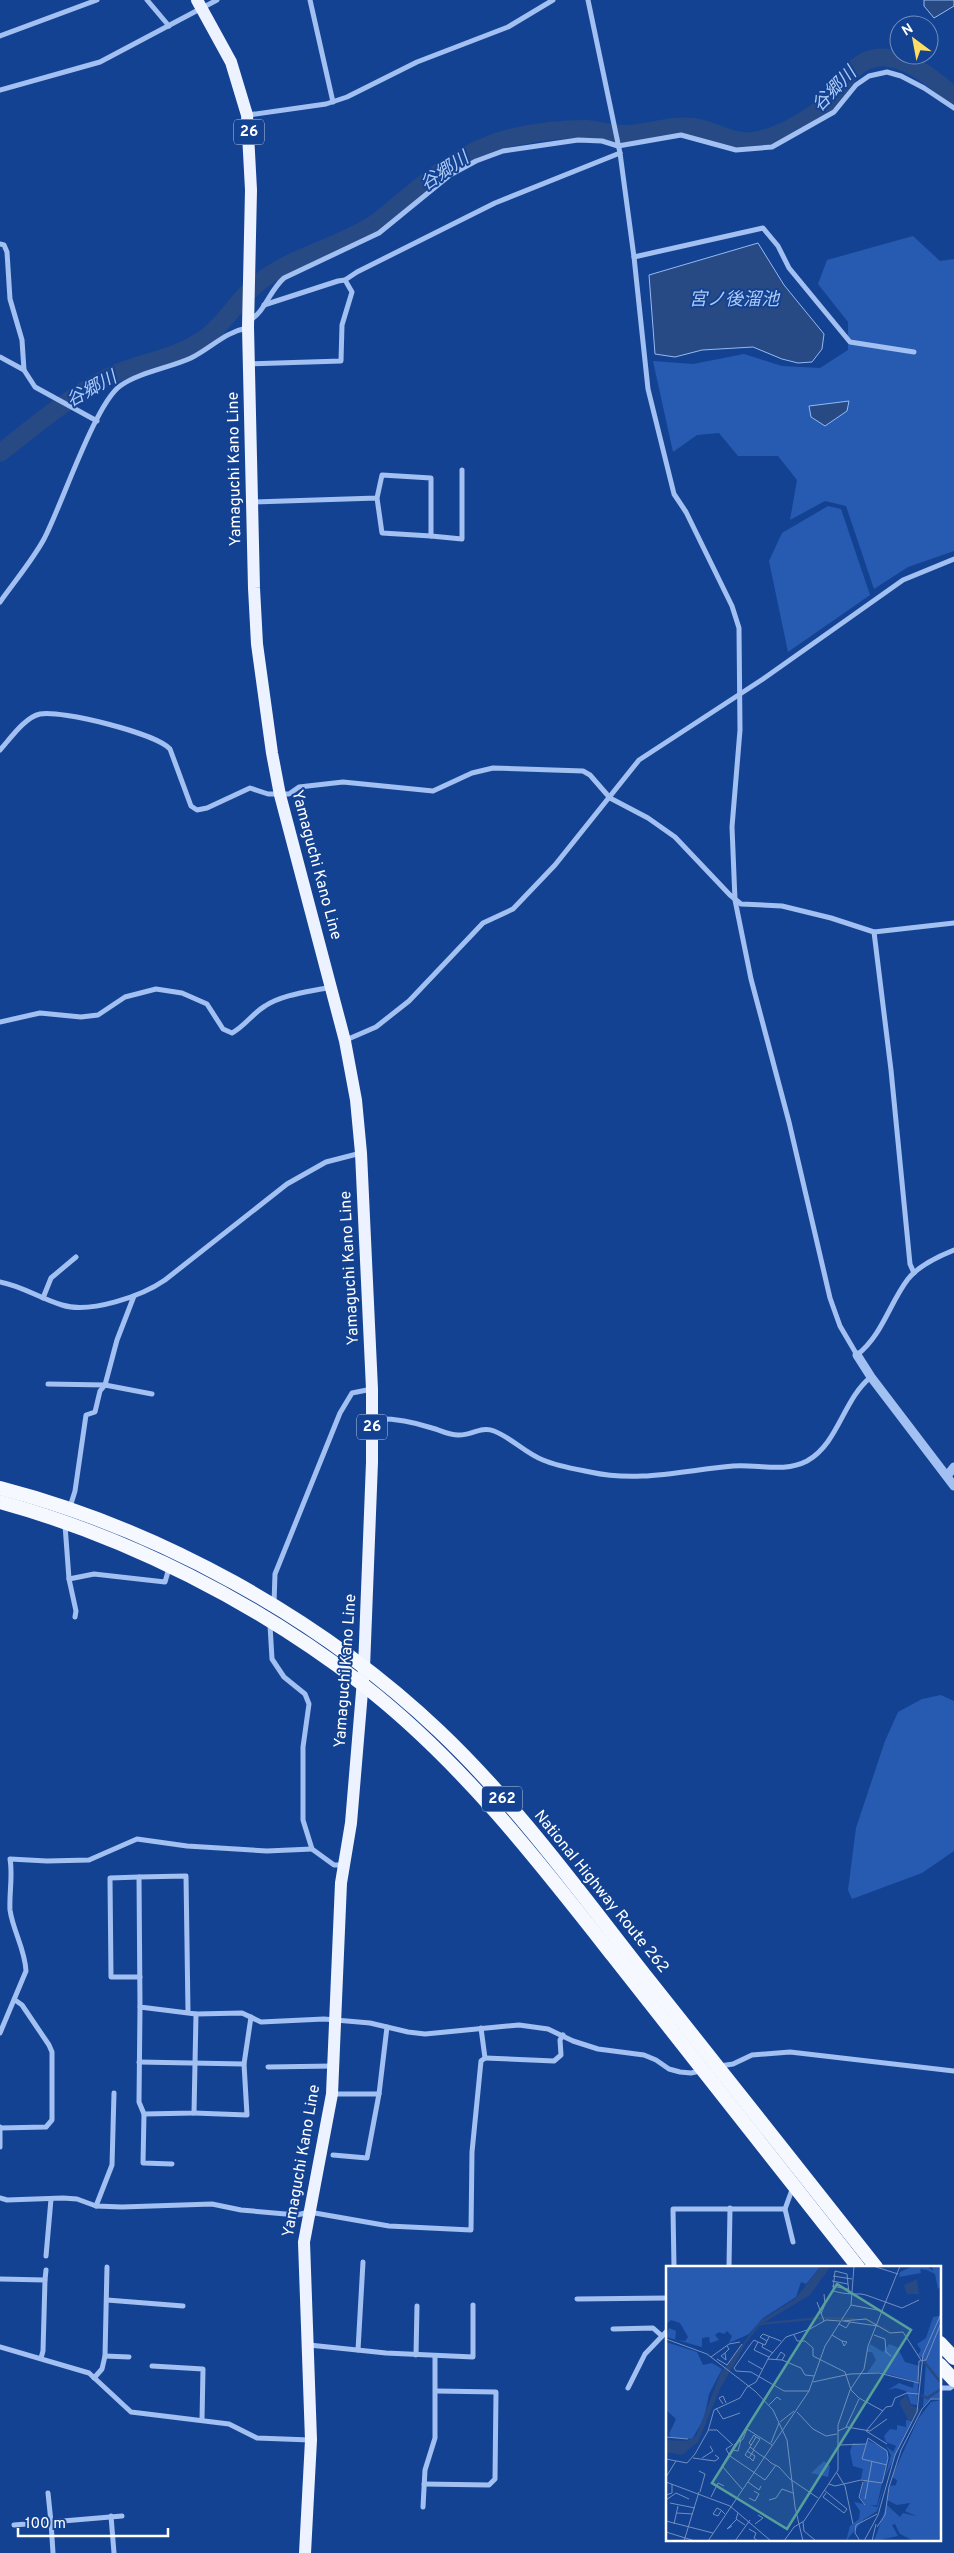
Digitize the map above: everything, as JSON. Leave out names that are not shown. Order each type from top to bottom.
[{"type":"highway","name":"National Highway Route 262","points":[[0,1488],[67,1516],[170,1566],[270,1622],[362,1684],[448,1762],[499,1814],[703,2070],[798,2181],[875,2266]]},
{"type":"highway","name":"National Highway Route 262","points":[[0,1502],[67,1516],[172,1553],[274,1606],[364,1668],[438,1730],[505,1801],[718,2067],[857,2266]]},
{"type":"highway","points":[[942,2345],[954,2358]]},
{"type":"highway","points":[[942,2367],[954,2380]]},
{"type":"main road","name":"Yamaguchi Kano Line","points":[[200,5],[231,62],[247,115],[251,190],[248,275],[250,502],[257,644],[272,753],[290,841],[345,1040],[356,1100],[361,1153],[372,1389],[364,1668],[351,1823],[341,1883],[332,2094],[304,2242],[311,2440],[305,2553]]},
{"type":"street","points":[[0,36],[97,0]]},
{"type":"street","points":[[147,0],[169,26]]},
{"type":"street","points":[[0,90],[100,62],[169,26],[200,5],[217,0]]},
{"type":"street","points":[[310,0],[333,102]]},
{"type":"street","points":[[247,115],[289,111],[333,102],[417,62],[508,28],[553,0]]},
{"type":"street","points":[[588,0],[620,153],[634,257],[648,389],[674,494],[686,512],[732,606],[739,628],[738,771],[732,828],[735,900],[751,979],[789,1122],[830,1298],[840,1326],[871,1377],[954,1486]]},
{"type":"street","points":[[0,602],[42,542],[97,421],[111,396],[120,386],[180,363],[204,351],[248,319],[257,316],[274,287],[284,278],[379,233],[450,175],[476,161],[503,151],[559,141],[602,141],[618,144],[680,134],[736,150],[772,147],[834,112],[856,85],[869,76],[887,72],[924,88],[954,108]]},
{"type":"street","points":[[264,306],[345,280],[495,203],[620,153]]},
{"type":"street","points":[[634,257],[763,228],[778,246],[789,268],[850,342],[914,352]]},
{"type":"street","points":[[0,244],[4,246],[7,252],[10,299],[22,340],[24,370]]},
{"type":"street","points":[[249,364],[341,361],[342,325],[352,292],[345,280]]},
{"type":"street","points":[[0,357],[24,370],[35,387],[97,421]]},
{"type":"street","points":[[431,536],[431,478],[382,475],[377,498],[382,534],[462,539],[462,470]]},
{"type":"street","points":[[250,502],[377,498]]},
{"type":"street","points":[[345,1040],[354,1038],[382,1022],[409,1001],[483,924],[513,909],[555,865],[610,798],[638,760],[740,693],[903,580],[954,559]]},
{"type":"street","points":[[0,750],[31,718],[40,714],[78,717],[166,744],[170,749],[191,806],[197,810],[208,808],[250,788],[289,794],[299,787],[343,782],[433,792],[472,773],[493,768],[525,767],[583,771],[590,775],[610,798],[648,818],[675,837],[741,904],[782,906],[831,918],[874,932],[954,923]]},
{"type":"street","points":[[874,932],[891,1070],[910,1264],[914,1273]]},
{"type":"street","points":[[0,1022],[40,1013],[81,1017],[98,1015],[125,997],[156,989],[182,992],[207,1004],[223,1029],[232,1033],[242,1028],[264,1006],[281,998],[331,987]]},
{"type":"street","points":[[0,1282],[63,1306],[77,1308],[134,1296],[165,1280],[263,1201],[309,1170],[326,1162],[361,1153]]},
{"type":"street","points":[[857,1355],[868,1346],[882,1328],[908,1280],[914,1273],[954,1250]]},
{"type":"street","points":[[43,1298],[51,1278],[76,1257]]},
{"type":"street","points":[[75,1617],[76,1611],[69,1579],[67,1516],[75,1491],[86,1415],[95,1412],[100,1391],[105,1385],[117,1340],[134,1296]]},
{"type":"street","points":[[372,1419],[408,1421],[456,1436],[476,1430],[492,1430],[542,1460],[592,1473],[614,1476],[651,1477],[752,1465],[783,1468],[808,1460],[820,1450],[831,1436],[850,1400],[862,1384],[871,1377]]},
{"type":"street","points":[[48,1384],[105,1385],[152,1394]]},
{"type":"street","points":[[274,1606],[275,1574],[340,1413],[352,1392],[372,1389]]},
{"type":"street","points":[[947,1476],[954,1467]]},
{"type":"street","points":[[69,1579],[94,1574],[165,1582],[170,1566]]},
{"type":"street","points":[[270,1622],[272,1659],[284,1677],[305,1694],[309,1704],[303,1747],[303,1820],[312,1849],[334,1865],[344,1865]]},
{"type":"street","points":[[0,2033],[26,1971],[25,1960],[10,1911],[12,1870],[10,1859],[47,1862],[89,1860],[137,1839],[187,1846],[267,1851],[312,1849]]},
{"type":"street","points":[[140,1977],[111,1977],[110,1878],[186,1876],[188,2012]]},
{"type":"street","points":[[139,1877],[139,2102],[144,2114],[143,2163],[172,2164]]},
{"type":"street","points":[[0,2148],[0,2128],[46,2127],[52,2120],[52,2052],[50,2045],[22,2005],[15,2000]]},
{"type":"street","points":[[140,2007],[196,2014],[242,2013],[261,2022],[324,2019],[370,2023],[425,2034],[519,2025],[548,2029],[598,2049],[644,2055],[656,2060],[669,2069],[692,2073],[733,2064],[752,2055],[790,2052],[954,2071]]},
{"type":"street","points":[[194,2113],[196,2014]]},
{"type":"street","points":[[144,2114],[247,2115],[244,2064],[251,2017]]},
{"type":"street","points":[[333,2154],[368,2158],[379,2094],[387,2027]]},
{"type":"street","points":[[0,2198],[7,2200],[77,2199],[96,2206],[212,2204],[241,2210],[297,2215],[309,2212],[389,2226],[470,2230],[472,2152],[482,2061],[485,2058],[480,2028]]},
{"type":"street","points":[[485,2058],[554,2061],[561,2055],[560,2040],[563,2036]]},
{"type":"street","points":[[139,2062],[244,2064]]},
{"type":"street","points":[[268,2067],[333,2066]]},
{"type":"street","points":[[96,2206],[112,2165],[114,2093]]},
{"type":"street","points":[[332,2094],[379,2094]]},
{"type":"street","points":[[792,2242],[785,2209],[798,2181]]},
{"type":"street","points":[[46,2256],[51,2199]]},
{"type":"street","points":[[729,2266],[730,2208]]},
{"type":"street","points":[[674,2266],[673,2209],[785,2209]]},
{"type":"street","points":[[358,2350],[363,2262]]},
{"type":"street","points":[[94,2378],[102,2370],[105,2356],[106,2267]]},
{"type":"street","points":[[41,2358],[46,2270]]},
{"type":"street","points":[[0,2279],[45,2280]]},
{"type":"street","points":[[577,2299],[666,2298]]},
{"type":"street","points":[[107,2300],[183,2306]]},
{"type":"street","points":[[308,2345],[416,2355],[473,2357],[473,2305]]},
{"type":"street","points":[[416,2355],[417,2306]]},
{"type":"street","points":[[613,2329],[653,2328],[662,2336]]},
{"type":"street","points":[[628,2388],[645,2354],[666,2332]]},
{"type":"street","points":[[0,2347],[89,2373],[131,2412],[229,2424],[258,2438],[311,2440]]},
{"type":"street","points":[[105,2356],[129,2357]]},
{"type":"street","points":[[424,2506],[425,2470],[435,2438],[437,2391],[435,2356]]},
{"type":"street","points":[[152,2366],[203,2370],[202,2420]]},
{"type":"street","points":[[942,2388],[950,2388],[954,2385]]},
{"type":"street","points":[[424,2484],[489,2486],[495,2479],[496,2392],[437,2391]]},
{"type":"street","points":[[48,2493],[54,2553]]},
{"type":"street","points":[[111,2516],[114,2553]]},
{"type":"street","points":[[14,2525],[122,2516]]},
{"type":"shaded area","points":[[913,236],[940,261],[954,259],[954,551],[908,567],[874,589],[846,506],[825,501],[790,520],[797,480],[778,456],[738,456],[719,433],[697,435],[673,452],[653,361],[693,364],[744,354],[782,366],[820,368],[848,350],[848,322],[818,284],[827,260]]},
{"type":"shaded area","points":[[828,506],[841,509],[870,595],[788,652],[769,561],[782,533]]},
{"type":"shaded area","points":[[941,1695],[954,1701],[954,1851],[922,1873],[852,1899],[848,1890],[856,1828],[885,1741],[898,1712],[922,1699]]},
{"type":"water","points":[[924,0],[954,0],[954,6],[939,15],[932,15],[924,6]]},
{"type":"water","name":"宮ノ後溜池","points":[[758,243],[784,285],[824,334],[822,349],[812,362],[798,363],[782,359],[753,347],[702,350],[675,357],[655,354],[649,275]]},
{"type":"water","points":[[849,401],[847,411],[825,426],[811,417],[809,406]]},
{"type":"waterway","name":"谷郷川","points":[[0,453],[52,412],[108,377],[170,356],[194,345],[212,332],[251,289],[271,274],[371,226],[446,168],[485,146],[523,135],[550,131],[585,129],[624,134],[685,126],[731,139],[746,141],[762,139],[794,126],[814,114],[829,100],[853,70],[866,61],[879,58],[906,63],[919,70],[954,96]]}]
